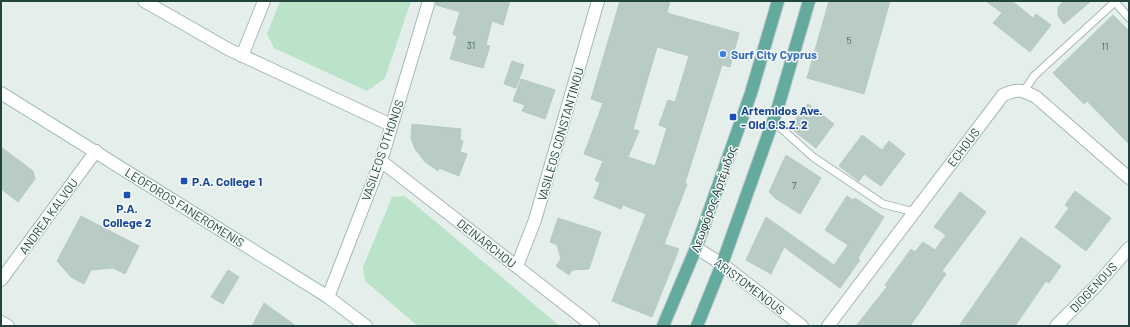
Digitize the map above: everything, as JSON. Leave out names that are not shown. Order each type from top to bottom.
[{"type":"main road","name":"Λεωφόρος Αρτέμιδος","points":[[663,326],[696,248],[751,93],[778,1]]},
{"type":"main road","points":[[696,326],[722,264],[773,121],[809,1]]},
{"type":"street","points":[[144,1],[228,49],[391,125]]},
{"type":"street","points":[[242,56],[264,1]]},
{"type":"street","name":"VASILEOS OTHONOS","points":[[328,296],[381,161],[429,1]]},
{"type":"street","name":"VASILEOS CONSTANTINOU","points":[[517,266],[535,220],[598,1]]},
{"type":"street","name":"ECHOUS","points":[[828,326],[1003,95],[1013,90],[1024,91]]},
{"type":"street","points":[[1024,91],[1036,97],[1129,178]]},
{"type":"street","name":"LEOFOROS FANEROMENIS","points":[[1,92],[328,296],[366,326]]},
{"type":"street","name":"ANDREA KALVOU","points":[[1,280],[96,151]]},
{"type":"street","name":"DEINARCHOU","points":[[381,161],[593,326]]},
{"type":"street","name":"ARISTOMENOUS","points":[[696,248],[722,264],[802,326]]},
{"type":"street","name":"DIOGENOUS","points":[[1056,326],[1097,285],[1129,248]]},
{"type":"street","points":[[1,322],[8,326]]},
{"type":"lane","points":[[1024,91],[1034,76],[1115,2],[1129,18]]},
{"type":"lane","points":[[773,121],[813,157],[883,204],[914,212]]},
{"type":"green space","points":[[280,1],[411,1],[385,78],[367,91],[274,48],[267,34]]},
{"type":"green space","points":[[405,196],[560,326],[418,326],[365,281],[363,267],[392,197]]},
{"type":"building","points":[[436,1],[510,1],[503,25],[492,21],[486,45],[490,46],[483,68],[450,59],[457,36],[453,34],[460,12],[436,5]]},
{"type":"building","points":[[620,1],[670,1],[667,13],[739,33],[730,67],[722,65],[685,183],[687,184],[664,244],[679,249],[652,317],[612,301],[646,214],[623,205],[621,209],[594,198],[600,183],[595,180],[603,161],[584,154],[603,103],[591,99]],"holes":[[[657,47],[689,56],[675,102],[668,100],[659,125],[667,128],[655,166],[628,157],[639,131],[633,129]]]},
{"type":"building","points":[[829,1],[890,1],[864,94],[807,78]]},
{"type":"building","points":[[986,1],[1012,1],[1033,18],[1036,14],[1051,25],[1030,52],[993,23],[1002,13]]},
{"type":"building","points":[[1064,1],[1091,1],[1064,24],[1058,16],[1058,7]]},
{"type":"building","points":[[1113,15],[1129,31],[1129,144],[1087,101],[1084,104],[1053,73]]},
{"type":"building","points":[[512,61],[524,65],[516,88],[504,84]]},
{"type":"building","points":[[521,79],[555,90],[545,119],[522,111],[525,105],[513,101]]},
{"type":"building","points":[[808,104],[834,124],[816,148],[789,127]]},
{"type":"building","points":[[412,124],[461,129],[460,140],[463,141],[460,152],[467,154],[459,176],[439,168],[438,171],[425,162],[415,149],[411,138]]},
{"type":"building","points":[[862,135],[882,150],[889,141],[905,154],[881,186],[864,174],[859,181],[839,166]]},
{"type":"building","points":[[1,147],[33,171],[35,179],[18,202],[1,189]]},
{"type":"building","points":[[786,155],[821,178],[800,214],[775,198],[769,192]]},
{"type":"building","points":[[1075,191],[1111,218],[1086,251],[1055,227],[1069,208],[1065,205]]},
{"type":"building","points":[[960,192],[986,212],[942,271],[946,274],[910,326],[856,326],[887,287],[885,285],[911,249],[915,252],[923,242],[935,250],[946,235],[934,227]]},
{"type":"building","points":[[847,196],[853,200],[855,198],[884,217],[858,258],[860,260],[840,288],[784,247],[771,274],[746,260],[766,217],[834,265],[848,245],[825,230]]},
{"type":"building","points":[[81,216],[139,246],[125,274],[113,268],[91,270],[84,284],[71,277],[57,261]]},
{"type":"building","points":[[558,218],[601,232],[589,269],[572,270],[569,275],[556,266],[561,259],[557,245],[550,242]]},
{"type":"building","points":[[1021,237],[1061,266],[1049,283],[1046,281],[1015,326],[959,326]]},
{"type":"building","points":[[228,270],[239,277],[223,304],[211,297]]},
{"type":"building","points":[[264,303],[296,326],[252,326]]},
{"type":"place","name":"Surf City Cyprus","points":[[723,54]]},
{"type":"place","name":"Artemidos Ave. - Old G.S.Z. 2","points":[[733,117]]},
{"type":"place","name":"P.A. College 1","points":[[184,181]]},
{"type":"place","name":"P.A. College 2","points":[[127,195]]}]
